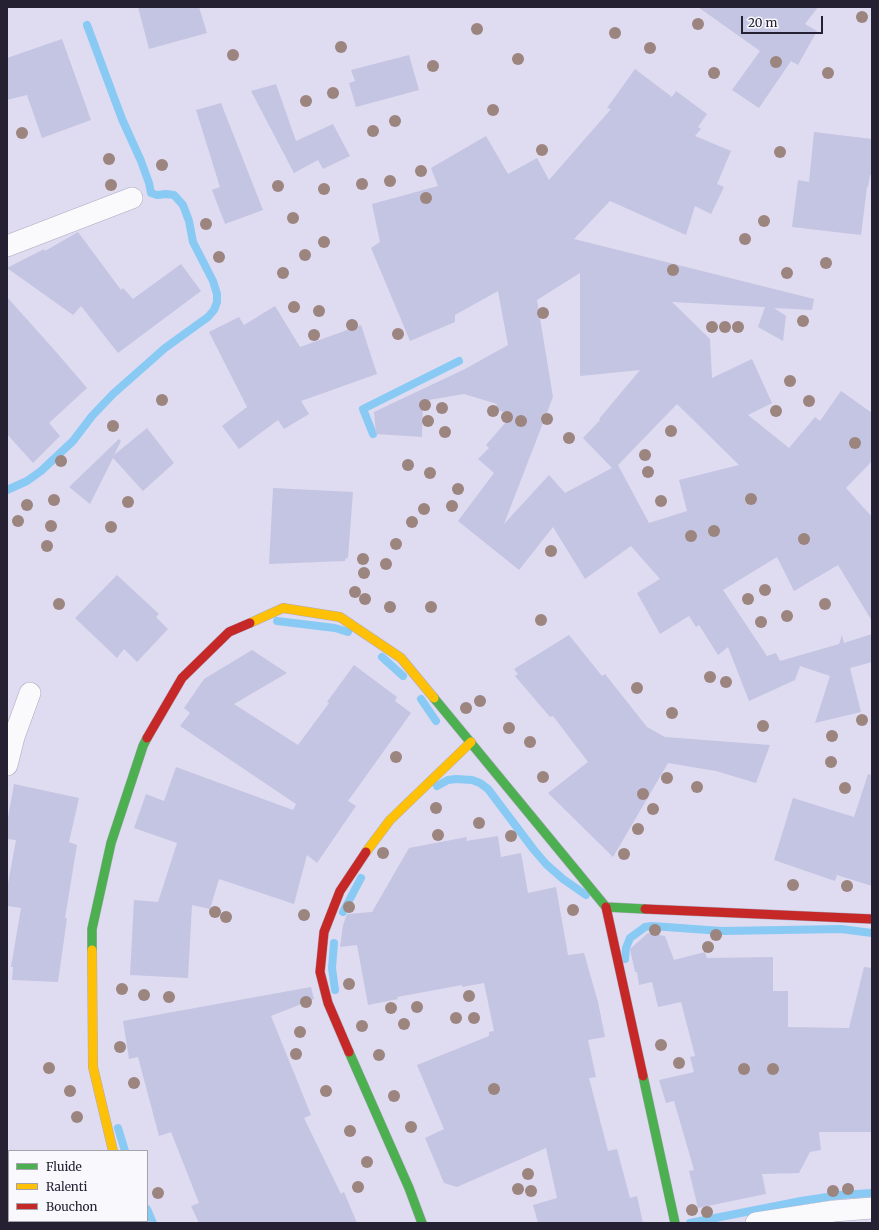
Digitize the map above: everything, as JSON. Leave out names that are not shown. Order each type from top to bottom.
[{"type":"street","points":[[7,246],[132,198]]},
{"type":"street","points":[[113,1150],[93,1067],[92,929],[111,843],[143,746],[182,678],[229,632],[282,608],[340,617],[401,658],[606,907],[675,1223]]},
{"type":"street","points":[[7,765],[14,737],[30,693]]},
{"type":"street","points":[[422,1223],[409,1188],[328,1003],[320,972],[324,932],[340,891],[362,857],[390,820],[471,742]]},
{"type":"street","points":[[606,907],[872,919]]},
{"type":"street","points":[[756,1223],[834,1211],[872,1208]]},
{"type":"building","points":[[138,7],[199,7],[207,33],[149,49]]},
{"type":"building","points":[[698,7],[818,7],[805,24],[817,31],[798,65],[791,61],[759,108],[732,90],[760,51]]},
{"type":"building","points":[[62,39],[91,120],[42,138],[27,95],[7,100],[7,58]]},
{"type":"building","points":[[409,55],[419,90],[356,107],[349,83],[355,81],[351,70]]},
{"type":"building","points":[[635,69],[672,97],[676,91],[707,114],[698,127],[701,129],[695,136],[731,151],[717,184],[724,187],[711,214],[695,206],[686,235],[610,201],[574,239],[814,299],[812,310],[774,308],[786,316],[783,341],[758,327],[765,307],[672,302],[710,339],[712,378],[752,359],[772,403],[748,415],[789,448],[815,417],[820,421],[841,391],[872,413],[872,461],[846,488],[872,517],[872,621],[838,565],[794,591],[777,557],[723,590],[767,656],[776,653],[780,661],[839,644],[842,635],[844,643],[872,634],[872,662],[850,668],[861,712],[815,723],[830,676],[800,666],[795,680],[749,701],[728,647],[718,655],[699,625],[696,627],[689,616],[660,634],[637,593],[660,579],[631,546],[585,579],[553,527],[519,570],[458,521],[494,473],[478,459],[489,448],[486,445],[512,415],[495,409],[497,404],[464,394],[423,401],[422,437],[376,434],[374,412],[465,369],[508,345],[498,291],[455,315],[455,322],[410,341],[371,248],[380,242],[372,204],[438,186],[431,168],[486,136],[508,174],[537,158],[549,180],[611,109],[607,108]],"holes":[[[580,273],[580,376],[640,370],[599,419],[600,420],[583,438],[612,468],[565,493],[549,475],[504,524],[553,397],[537,300]],[[677,404],[739,465],[679,480],[687,511],[649,523],[618,465]]]},
{"type":"building","points":[[276,84],[296,141],[333,124],[350,156],[323,169],[318,160],[294,173],[251,91]]},
{"type":"building","points":[[221,103],[263,210],[225,224],[212,190],[220,187],[196,110]]},
{"type":"building","points":[[814,132],[872,139],[872,176],[870,175],[867,187],[861,235],[792,227],[798,180],[809,182]]},
{"type":"building","points":[[78,232],[121,290],[123,288],[133,299],[181,264],[201,291],[118,353],[81,306],[73,315],[7,268],[44,249],[45,251]]},
{"type":"building","points":[[7,297],[87,388],[49,423],[60,436],[33,463],[7,434]]},
{"type":"building","points":[[275,306],[300,347],[361,325],[377,374],[301,401],[309,414],[284,429],[278,420],[239,449],[222,426],[247,407],[209,332],[239,317],[244,325]]},
{"type":"building","points":[[147,428],[174,463],[143,491],[113,458],[90,504],[69,487],[119,439],[121,441],[114,455]]},
{"type":"building","points":[[273,488],[353,492],[348,558],[346,558],[345,561],[269,564]]},
{"type":"building","points":[[117,575],[159,614],[156,617],[168,629],[137,662],[124,649],[117,658],[75,618]]},
{"type":"building","points":[[569,635],[602,676],[605,674],[647,727],[665,737],[770,745],[756,783],[716,771],[668,763],[613,857],[548,793],[588,762],[553,716],[550,717],[515,676],[518,674],[514,669]]},
{"type":"building","points":[[252,650],[287,673],[234,704],[298,745],[329,703],[327,702],[354,665],[397,697],[395,701],[411,713],[348,801],[356,806],[317,863],[307,855],[294,904],[219,879],[210,909],[192,905],[188,978],[130,975],[134,900],[158,902],[177,843],[134,828],[146,794],[164,801],[176,767],[293,810],[296,804],[180,726],[190,713],[184,708],[204,679]]},
{"type":"building","points":[[868,774],[872,775],[872,886],[837,875],[835,881],[774,860],[793,798],[854,817]]},
{"type":"building","points":[[14,784],[79,798],[69,842],[77,845],[65,918],[67,918],[58,982],[12,980],[13,967],[11,967],[21,908],[7,906],[7,889],[16,840],[7,839],[7,823]]},
{"type":"building","points":[[498,836],[501,857],[521,853],[528,893],[556,887],[568,955],[584,953],[598,1002],[605,1037],[588,1040],[596,1077],[589,1078],[608,1151],[617,1149],[630,1198],[637,1196],[643,1223],[538,1223],[533,1205],[557,1198],[546,1148],[457,1187],[444,1183],[425,1138],[444,1129],[417,1065],[489,1036],[489,1032],[494,1031],[484,983],[462,987],[462,985],[397,997],[398,999],[368,1005],[357,945],[340,947],[343,925],[347,914],[372,912],[409,848],[467,837],[466,841]]},
{"type":"building","points":[[648,933],[665,936],[674,960],[705,952],[707,958],[773,957],[773,991],[788,991],[788,1027],[849,1028],[864,967],[872,968],[872,1132],[819,1132],[821,1150],[810,1152],[799,1173],[762,1174],[766,1194],[698,1208],[689,1171],[694,1170],[674,1101],[666,1103],[659,1080],[694,1072],[690,1057],[695,1056],[681,1002],[658,1007],[652,982],[639,985],[637,972],[635,972],[630,949]]},
{"type":"building","points":[[311,987],[314,999],[271,1016],[311,1115],[304,1118],[341,1194],[344,1192],[357,1223],[199,1223],[191,1206],[199,1203],[171,1132],[159,1136],[138,1057],[129,1059],[123,1021]]},
{"type":"waterway","points":[[7,490],[27,481],[41,471],[73,441],[92,416],[113,394],[165,348],[208,317],[214,310],[217,302],[217,294],[213,281],[193,242],[189,221],[183,205],[174,195],[157,195],[151,193],[141,161],[122,119],[87,25]]},
{"type":"waterway","points":[[373,434],[363,409],[459,361]]},
{"type":"waterway","points":[[277,621],[335,628],[348,632]]},
{"type":"waterway","points":[[382,657],[403,676]]},
{"type":"waterway","points":[[421,699],[436,721]]},
{"type":"waterway","points":[[437,786],[448,780],[456,779],[472,780],[480,783],[488,789],[546,864],[563,879],[586,895]]},
{"type":"waterway","points":[[343,912],[361,878]]},
{"type":"waterway","points":[[625,959],[626,948],[630,938],[645,927],[652,926],[722,931],[841,929],[872,933]]},
{"type":"waterway","points":[[334,943],[332,968],[335,990]]},
{"type":"waterway","points":[[118,1128],[125,1150]]},
{"type":"waterway","points":[[690,1223],[801,1201],[840,1195],[872,1193]]},
{"type":"waterway","points":[[148,1211],[153,1223]]},
{"type":"traffic: fast","points":[[434,698],[606,907],[645,909]]},
{"type":"traffic: fast","points":[[92,950],[92,929],[111,843],[147,738]]},
{"type":"traffic: fast","points":[[349,1052],[409,1188],[422,1223]]},
{"type":"traffic: fast","points":[[643,1076],[675,1223]]},
{"type":"traffic: slow","points":[[250,623],[283,608],[340,617],[401,658],[434,698]]},
{"type":"traffic: slow","points":[[366,852],[390,820],[471,742]]},
{"type":"traffic: slow","points":[[92,950],[93,1067],[113,1150]]},
{"type":"traffic: jam","points":[[147,738],[182,678],[229,632],[250,623]]},
{"type":"traffic: jam","points":[[349,1052],[328,1003],[320,972],[324,932],[340,891],[366,852]]},
{"type":"traffic: jam","points":[[606,907],[643,1076]]},
{"type":"traffic: jam","points":[[645,909],[872,919]]}]
